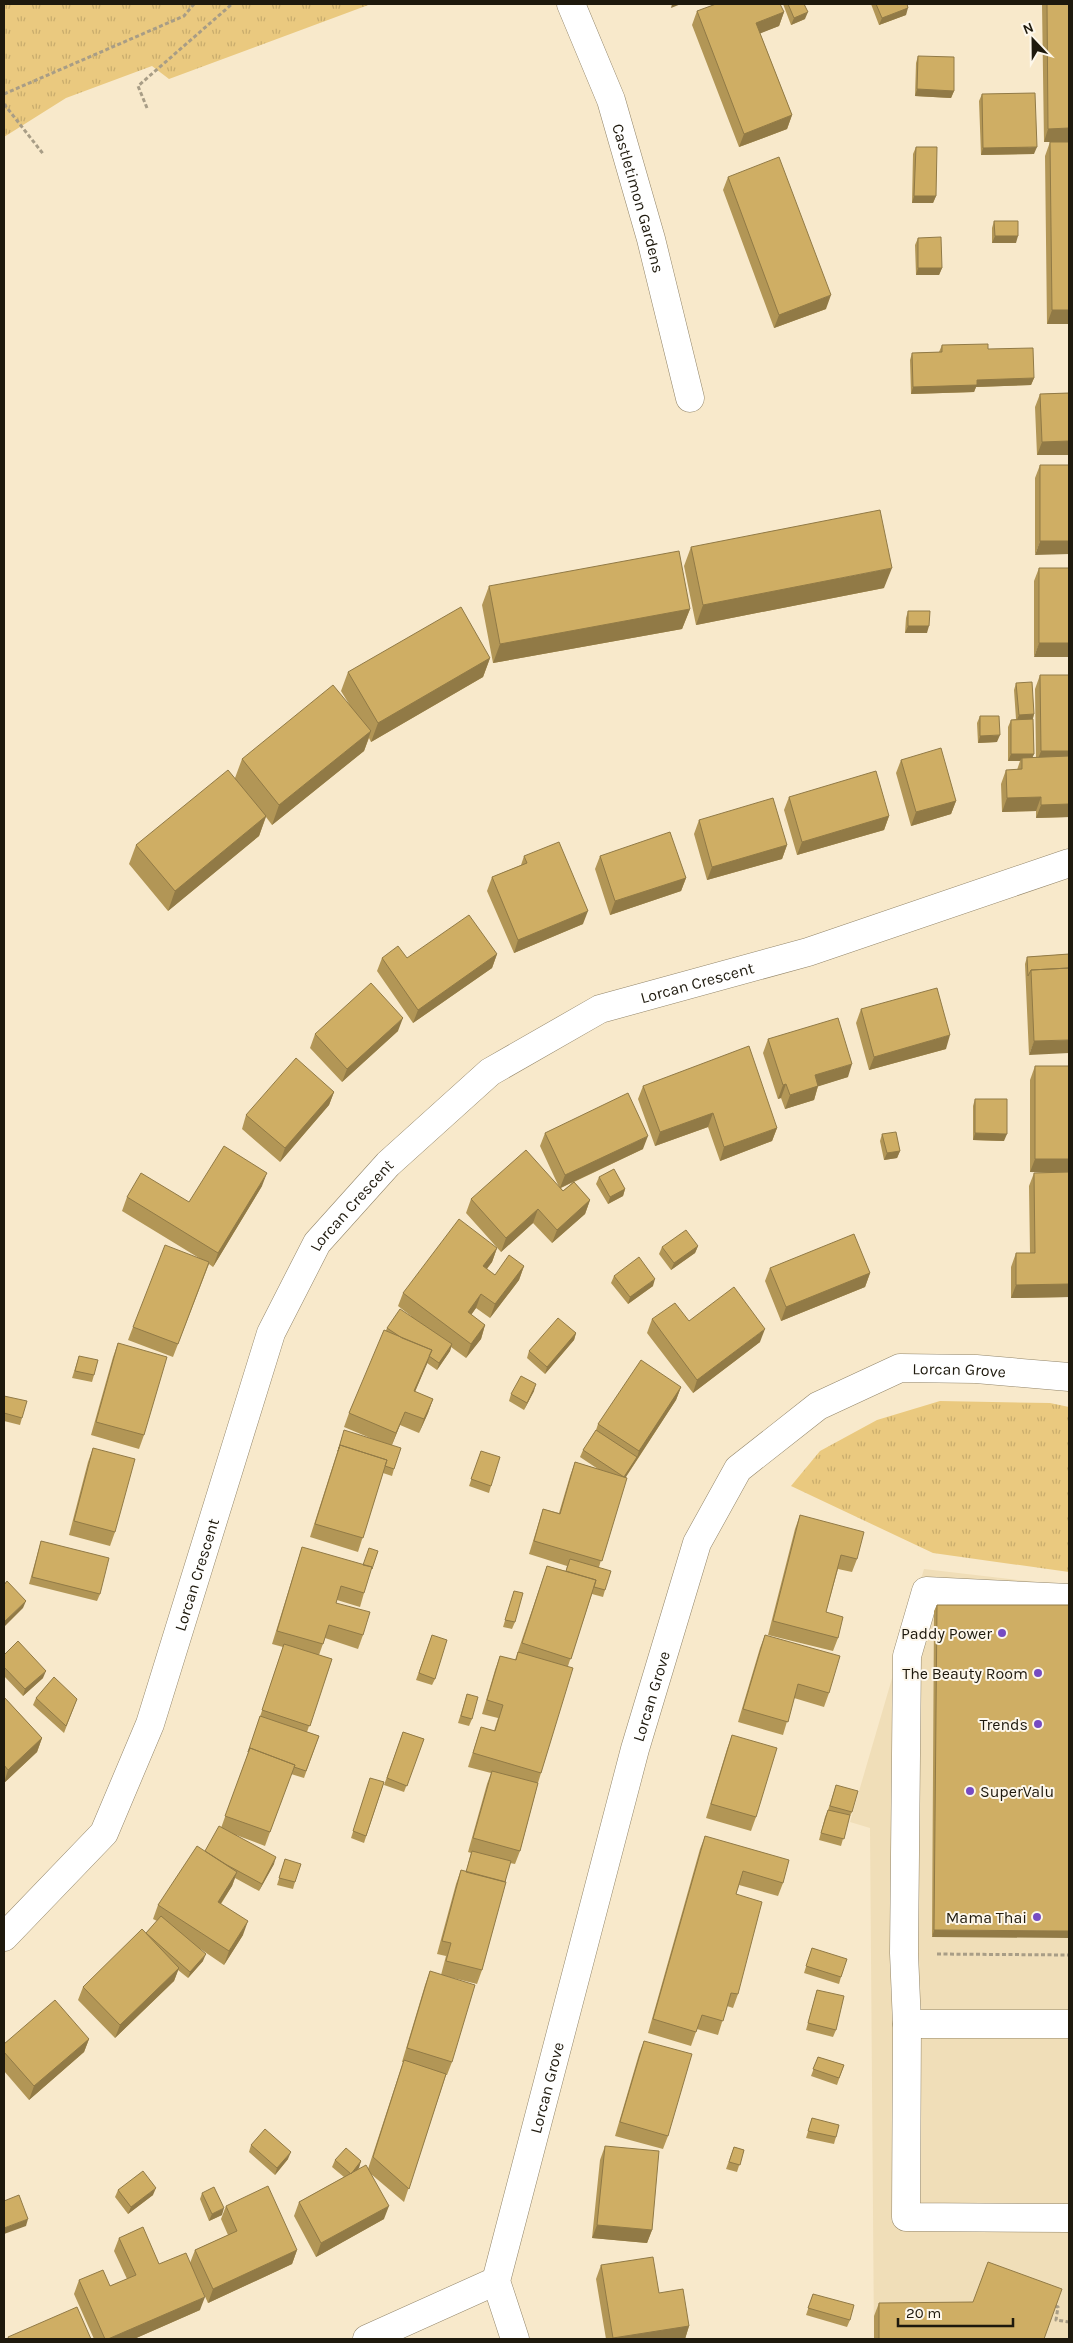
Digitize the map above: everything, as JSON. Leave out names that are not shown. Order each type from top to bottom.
[{"type":"street","name":"Castletimon Gardens","points":[[571,4],[611,100],[651,240],[690,398]]},
{"type":"street","name":"Lorcan Crescent","points":[[7,1928],[104,1833],[150,1724],[271,1333],[317,1243],[388,1164],[490,1072],[600,1009],[808,952],[1069,863]]},
{"type":"street","name":"Lorcan Grove","points":[[496,2281],[635,1749],[697,1543],[738,1469],[818,1406],[900,1368],[976,1369],[1069,1377]]},
{"type":"street","points":[[1069,1598],[926,1591],[907,1656],[904,1953],[907,2024],[906,2217],[1069,2218]]},
{"type":"street","points":[[907,2024],[1069,2024]]},
{"type":"street","points":[[367,2339],[496,2281],[515,2339]]},
{"type":"path","points":[[4,94],[184,16],[194,4]]},
{"type":"path","points":[[147,108],[138,86],[232,4]]},
{"type":"path","points":[[4,104],[44,155]]},
{"type":"path","points":[[904,1953],[1069,1955]]},
{"type":"path","points":[[1055,2306],[1058,2307],[1056,2320],[1069,2322]]},
{"type":"shaded area","points":[[924,1569],[1069,1586],[1069,2339],[874,2339],[870,1828],[850,1822]]},
{"type":"green space","points":[[4,4],[371,4],[169,79],[152,66],[66,98],[4,137]]},
{"type":"green space","points":[[940,1401],[1050,1403],[1069,1407],[1069,1572],[933,1553],[791,1486],[820,1451],[877,1420]]},
{"type":"building","points":[[716,4],[780,4],[784,12],[756,23],[792,115],[744,134],[697,11]]},
{"type":"building","points":[[788,4],[804,4],[808,12],[794,18]]},
{"type":"building","points":[[876,4],[907,4],[908,8],[882,18]]},
{"type":"building","points":[[1047,4],[1069,4],[1069,128],[1048,129]]},
{"type":"building","points":[[918,56],[954,57],[954,91],[917,89]]},
{"type":"building","points":[[1035,93],[1037,147],[983,148],[982,94]]},
{"type":"building","points":[[1050,142],[1069,142],[1069,310],[1052,310]]},
{"type":"building","points":[[916,147],[937,147],[936,196],[914,196]]},
{"type":"building","points":[[779,157],[831,295],[779,315],[728,177]]},
{"type":"building","points":[[994,221],[1018,221],[1018,236],[995,236]]},
{"type":"building","points":[[941,237],[942,268],[918,268],[918,238]]},
{"type":"building","points":[[988,344],[988,349],[1033,348],[1034,378],[977,380],[977,385],[913,387],[912,353],[942,352],[942,345]]},
{"type":"building","points":[[1069,393],[1069,441],[1042,442],[1040,394]]},
{"type":"building","points":[[1040,465],[1069,465],[1069,541],[1040,541]]},
{"type":"building","points":[[880,510],[892,568],[703,605],[691,547]]},
{"type":"building","points":[[679,551],[690,609],[500,644],[489,586]]},
{"type":"building","points":[[1039,568],[1069,568],[1069,643],[1039,643]]},
{"type":"building","points":[[461,607],[490,658],[378,723],[348,672]]},
{"type":"building","points":[[908,611],[930,611],[929,626],[908,626]]},
{"type":"building","points":[[1040,675],[1069,675],[1069,751],[1041,751]]},
{"type":"building","points":[[1032,682],[1034,714],[1019,715],[1016,683]]},
{"type":"building","points":[[333,685],[371,731],[279,805],[242,759]]},
{"type":"building","points":[[980,716],[999,716],[1000,735],[980,736]]},
{"type":"building","points":[[1033,719],[1034,754],[1011,754],[1011,720]]},
{"type":"building","points":[[941,748],[956,801],[916,812],[901,760]]},
{"type":"building","points":[[1069,756],[1069,804],[1041,805],[1041,797],[1007,798],[1006,770],[1022,769],[1022,758]]},
{"type":"building","points":[[228,770],[266,816],[175,891],[136,845]]},
{"type":"building","points":[[876,771],[889,816],[802,842],[789,797]]},
{"type":"building","points":[[773,798],[787,845],[712,867],[699,820]]},
{"type":"building","points":[[670,832],[686,878],[615,901],[600,856]]},
{"type":"building","points":[[559,842],[588,911],[518,940],[492,877],[527,863],[524,856]]},
{"type":"building","points":[[469,915],[497,954],[418,1010],[382,958],[398,946],[407,958]]},
{"type":"building","points":[[1069,954],[1069,968],[1031,970],[1028,976],[1027,957]]},
{"type":"building","points":[[1069,968],[1069,1040],[1034,1041],[1031,970]]},
{"type":"building","points":[[371,983],[403,1018],[347,1069],[315,1034]]},
{"type":"building","points":[[937,988],[950,1035],[874,1057],[861,1009]]},
{"type":"building","points":[[838,1018],[852,1064],[815,1075],[818,1086],[790,1095],[786,1084],[783,1085],[768,1039]]},
{"type":"building","points":[[749,1046],[777,1128],[724,1147],[713,1113],[660,1132],[643,1086]]},
{"type":"building","points":[[296,1058],[334,1092],[285,1148],[246,1115]]},
{"type":"building","points":[[1035,1066],[1069,1066],[1069,1159],[1035,1159]]},
{"type":"building","points":[[628,1093],[648,1136],[565,1175],[545,1133]]},
{"type":"building","points":[[975,1099],[1007,1099],[1007,1134],[975,1133]]},
{"type":"building","points":[[896,1132],[900,1151],[887,1153],[882,1134]]},
{"type":"building","points":[[224,1146],[267,1173],[218,1253],[127,1197],[141,1173],[189,1202]]},
{"type":"building","points":[[526,1150],[563,1191],[574,1182],[590,1200],[557,1230],[538,1209],[506,1238],[471,1199]]},
{"type":"building","points":[[614,1169],[625,1189],[610,1197],[599,1177]]},
{"type":"building","points":[[1069,1172],[1069,1284],[1016,1285],[1016,1253],[1035,1253],[1034,1173]]},
{"type":"building","points":[[459,1219],[497,1248],[483,1266],[495,1275],[509,1255],[524,1266],[495,1304],[481,1294],[468,1312],[485,1325],[471,1344],[403,1293]]},
{"type":"building","points":[[686,1230],[698,1246],[674,1263],[662,1247]]},
{"type":"building","points":[[854,1234],[870,1273],[786,1307],[770,1268]]},
{"type":"building","points":[[165,1245],[209,1262],[178,1344],[133,1327]]},
{"type":"building","points":[[639,1257],[655,1279],[630,1297],[614,1276]]},
{"type":"building","points":[[734,1287],[765,1329],[697,1380],[652,1319],[675,1303],[689,1321]]},
{"type":"building","points":[[400,1309],[452,1344],[439,1363],[429,1356],[432,1350],[402,1338],[387,1328]]},
{"type":"building","points":[[558,1318],[576,1333],[547,1367],[529,1351]]},
{"type":"building","points":[[384,1330],[432,1350],[414,1391],[433,1399],[424,1419],[405,1412],[396,1433],[349,1413]]},
{"type":"building","points":[[118,1343],[167,1357],[144,1435],[96,1422]]},
{"type":"building","points":[[79,1356],[98,1360],[94,1375],[75,1371]]},
{"type":"building","points":[[641,1360],[681,1387],[639,1451],[598,1424]]},
{"type":"building","points":[[521,1376],[536,1384],[527,1403],[511,1394]]},
{"type":"building","points":[[4,1396],[27,1401],[22,1418],[4,1413]]},
{"type":"building","points":[[344,1430],[401,1448],[394,1469],[385,1466],[387,1460],[340,1445],[338,1451]]},
{"type":"building","points":[[596,1430],[637,1457],[624,1477],[583,1450]]},
{"type":"building","points":[[340,1445],[387,1460],[363,1538],[315,1524]]},
{"type":"building","points":[[93,1448],[135,1459],[115,1532],[74,1521]]},
{"type":"building","points":[[481,1451],[500,1457],[491,1486],[471,1479]]},
{"type":"building","points":[[575,1462],[627,1478],[602,1561],[534,1541],[543,1509],[560,1514]]},
{"type":"building","points":[[800,1515],[864,1532],[857,1559],[841,1555],[826,1612],[843,1617],[838,1638],[773,1621]]},
{"type":"building","points":[[41,1541],[109,1558],[100,1594],[32,1577]]},
{"type":"building","points":[[302,1547],[372,1567],[364,1593],[341,1586],[336,1603],[370,1612],[363,1635],[329,1625],[323,1644],[277,1631]]},
{"type":"building","points":[[369,1548],[378,1551],[372,1569],[372,1567],[363,1565]]},
{"type":"building","points":[[570,1559],[611,1571],[605,1590],[594,1587],[596,1580],[566,1571]]},
{"type":"building","points":[[547,1566],[596,1580],[571,1659],[522,1643]]},
{"type":"building","points":[[7,1581],[26,1601],[4,1622],[4,1585]]},
{"type":"building","points":[[514,1591],[523,1593],[515,1622],[505,1620]]},
{"type":"building","points":[[937,1605],[1069,1605],[1069,1931],[934,1930]]},
{"type":"building","points":[[432,1635],[447,1640],[435,1679],[419,1673]]},
{"type":"building","points":[[765,1635],[840,1656],[829,1693],[798,1684],[788,1722],[743,1709]]},
{"type":"building","points":[[18,1641],[46,1671],[25,1689],[4,1667],[4,1655]]},
{"type":"building","points":[[284,1644],[332,1659],[310,1726],[262,1710]]},
{"type":"building","points":[[518,1652],[573,1668],[541,1773],[473,1753],[481,1727],[495,1731],[503,1705],[487,1700],[500,1656],[516,1660]]},
{"type":"building","points":[[54,1677],[77,1699],[66,1726],[36,1698]]},
{"type":"building","points":[[467,1694],[478,1697],[472,1719],[461,1716]]},
{"type":"building","points":[[4,1697],[42,1738],[8,1770],[4,1765]]},
{"type":"building","points":[[260,1716],[319,1736],[306,1771],[250,1748],[248,1752]]},
{"type":"building","points":[[403,1732],[424,1739],[407,1786],[387,1778]]},
{"type":"building","points":[[732,1735],[777,1748],[756,1817],[711,1804]]},
{"type":"building","points":[[250,1748],[295,1765],[270,1832],[225,1816]]},
{"type":"building","points":[[492,1771],[538,1783],[520,1851],[473,1838]]},
{"type":"building","points":[[370,1778],[384,1782],[366,1836],[353,1831]]},
{"type":"building","points":[[836,1785],[858,1791],[852,1812],[830,1806]]},
{"type":"building","points":[[828,1810],[850,1815],[844,1839],[821,1833]]},
{"type":"building","points":[[219,1826],[276,1857],[262,1884],[205,1851]]},
{"type":"building","points":[[705,1836],[789,1860],[783,1883],[743,1871],[736,1894],[762,1902],[738,1994],[731,1993],[723,2021],[702,2015],[696,2032],[653,2019]]},
{"type":"building","points":[[197,1846],[237,1872],[218,1902],[248,1921],[229,1951],[158,1905]]},
{"type":"building","points":[[472,1851],[511,1861],[505,1882],[466,1872]]},
{"type":"building","points":[[285,1859],[301,1864],[295,1882],[279,1878]]},
{"type":"building","points":[[461,1870],[506,1882],[482,1970],[446,1961],[451,1943],[442,1941]]},
{"type":"building","points":[[161,1916],[206,1954],[190,1972],[146,1933]]},
{"type":"building","points":[[142,1929],[179,1968],[120,2025],[83,1987]]},
{"type":"building","points":[[812,1948],[847,1959],[841,1977],[806,1966]]},
{"type":"building","points":[[430,1971],[475,1985],[452,2062],[407,2048]]},
{"type":"building","points":[[817,1990],[844,1996],[836,2030],[808,2023]]},
{"type":"building","points":[[55,2000],[89,2039],[34,2086],[4,2052],[4,2044]]},
{"type":"building","points":[[644,2041],[692,2054],[668,2136],[620,2122]]},
{"type":"building","points":[[818,2057],[844,2065],[839,2078],[813,2069]]},
{"type":"building","points":[[404,2060],[446,2074],[409,2189],[373,2157]]},
{"type":"building","points":[[812,2118],[839,2125],[836,2137],[808,2131]]},
{"type":"building","points":[[265,2129],[291,2152],[277,2168],[251,2145]]},
{"type":"building","points":[[605,2146],[659,2151],[652,2230],[597,2225]]},
{"type":"building","points":[[734,2147],[744,2150],[740,2165],[729,2162]]},
{"type":"building","points":[[346,2148],[361,2161],[351,2174],[335,2160]]},
{"type":"building","points":[[366,2165],[389,2206],[321,2243],[299,2202]]},
{"type":"building","points":[[143,2171],[156,2188],[131,2207],[118,2190]]},
{"type":"building","points":[[268,2186],[297,2250],[213,2289],[195,2250],[237,2231],[226,2206]]},
{"type":"building","points":[[214,2187],[224,2208],[212,2214],[202,2193]]},
{"type":"building","points":[[19,2195],[28,2219],[4,2228],[4,2201]]},
{"type":"building","points":[[143,2227],[159,2264],[186,2253],[205,2297],[105,2339],[79,2280],[103,2270],[110,2286],[136,2275],[119,2238]]},
{"type":"building","points":[[653,2257],[659,2293],[683,2289],[689,2326],[613,2338],[601,2265]]},
{"type":"building","points":[[988,2262],[1062,2289],[1044,2339],[879,2339],[879,2303],[973,2302]]},
{"type":"building","points":[[813,2294],[854,2305],[850,2320],[808,2308]]},
{"type":"building","points":[[77,2307],[91,2339],[9,2339],[8,2337]]},
{"type":"place","name":"Paddy Power","points":[[1002,1633]]},
{"type":"place","name":"The Beauty Room","points":[[1038,1673]]},
{"type":"place","name":"Trends","points":[[1038,1724]]},
{"type":"place","name":"SuperValu","points":[[970,1791]]},
{"type":"place","name":"Mama Thai","points":[[1037,1917]]}]
